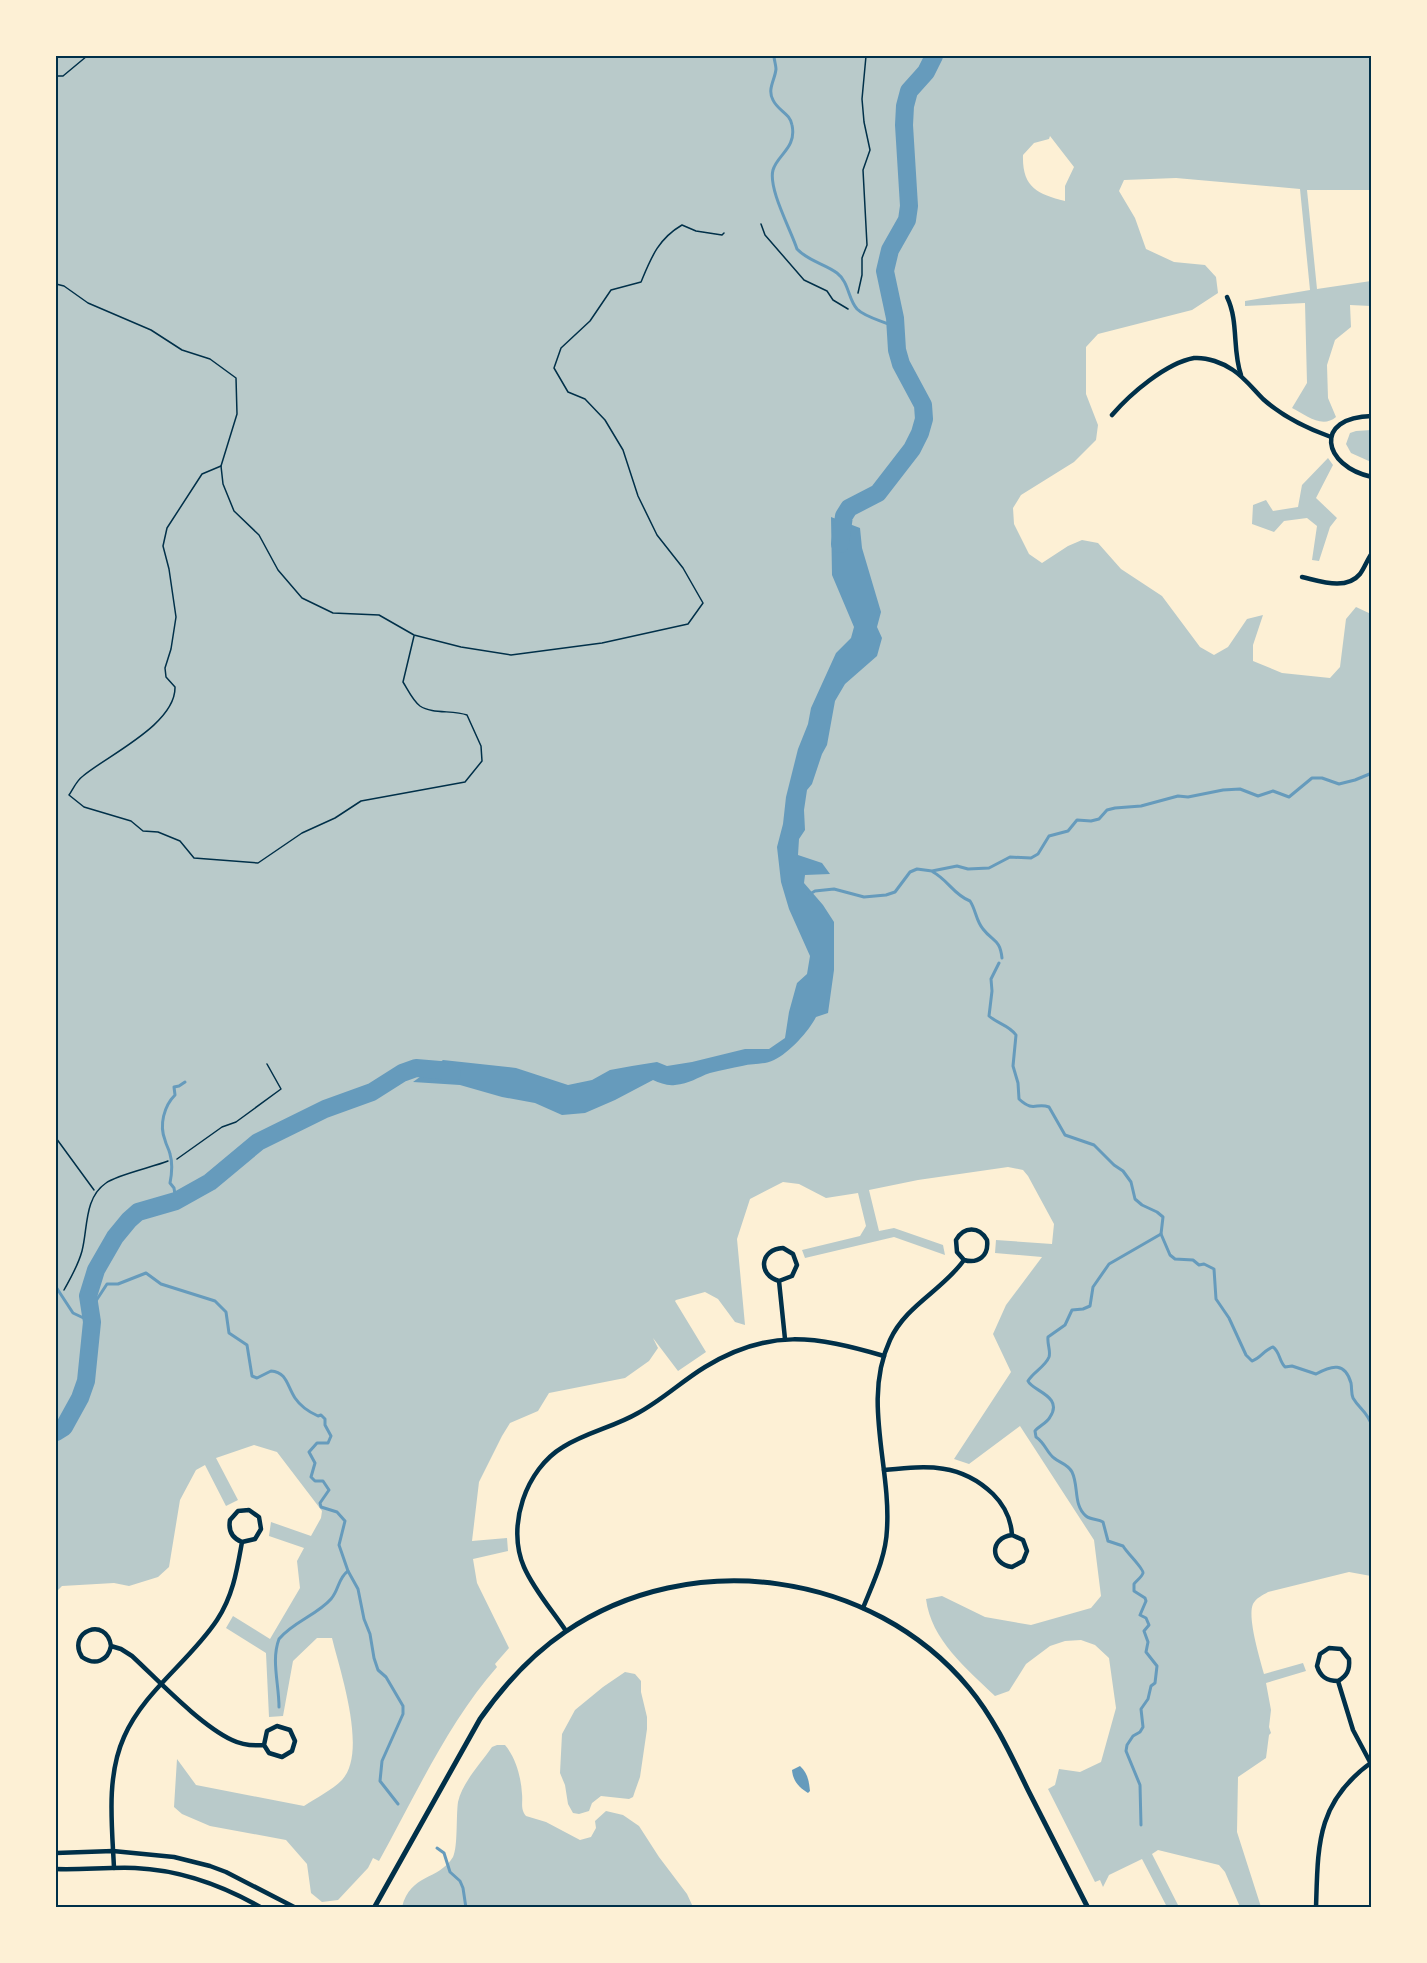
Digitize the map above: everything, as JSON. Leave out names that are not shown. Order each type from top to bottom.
[{"type":"street","points":[[1227,297],[1234,317],[1235,348],[1242,377]]},
{"type":"street","points":[[1112,415],[1126,399],[1168,369],[1187,360],[1205,358],[1231,369],[1242,377],[1279,412],[1305,427],[1331,437]]},
{"type":"street","points":[[1371,416],[1347,420],[1334,430],[1331,437],[1331,448],[1343,464],[1353,471],[1371,477]]},
{"type":"street","points":[[1302,577],[1335,584],[1349,582],[1361,573],[1371,553]]},
{"type":"street","points":[[964,1230],[979,1231],[987,1240],[986,1252],[975,1261],[964,1260],[957,1252],[956,1240],[964,1230]]},
{"type":"street","points":[[783,1248],[793,1254],[797,1265],[792,1276],[787,1280],[779,1281],[766,1273],[764,1262],[771,1252],[783,1248]]},
{"type":"street","points":[[863,1608],[879,1569],[887,1531],[884,1470],[877,1410],[878,1378],[884,1356],[890,1339],[906,1314],[950,1276],[964,1260]]},
{"type":"street","points":[[779,1281],[785,1339]]},
{"type":"street","points":[[566,1631],[530,1578],[523,1564],[517,1538],[522,1504],[534,1477],[551,1456],[561,1448],[636,1415],[704,1367],[766,1341],[785,1339],[829,1341],[884,1356]]},
{"type":"street","points":[[884,1470],[938,1467],[956,1470],[971,1477],[982,1484],[1002,1505],[1009,1516],[1012,1535]]},
{"type":"street","points":[[249,1510],[259,1517],[261,1528],[255,1539],[242,1542],[233,1537],[230,1532],[230,1520],[238,1511],[249,1510]]},
{"type":"street","points":[[1012,1535],[1023,1540],[1027,1551],[1023,1561],[1012,1567],[999,1561],[995,1552],[1002,1538],[1012,1535]]},
{"type":"street","points":[[114,1868],[112,1791],[118,1754],[131,1721],[210,1630],[224,1608],[235,1581],[242,1542]]},
{"type":"street","points":[[374,1908],[480,1719],[498,1693],[540,1651],[566,1631],[596,1614],[645,1594],[688,1585],[735,1580],[790,1585],[839,1598],[888,1620],[928,1648],[952,1670],[975,1696],[1002,1738],[1088,1908]]},
{"type":"street","points":[[95,1629],[105,1633],[111,1647],[107,1657],[93,1662],[82,1657],[78,1644],[82,1634],[95,1629]]},
{"type":"street","points":[[111,1647],[121,1649],[132,1656],[162,1684],[226,1736],[244,1744],[264,1745]]},
{"type":"street","points":[[1329,1648],[1341,1649],[1349,1659],[1347,1675],[1338,1681],[1326,1680],[1318,1671],[1320,1654],[1329,1648]]},
{"type":"street","points":[[1316,1908],[1318,1851],[1325,1820],[1330,1808],[1346,1785],[1371,1762],[1353,1730],[1338,1681]]},
{"type":"street","points":[[277,1726],[290,1730],[295,1741],[292,1751],[282,1757],[269,1753],[264,1745],[267,1731],[277,1726]]},
{"type":"street","points":[[56,1853],[113,1851],[174,1857],[210,1866],[247,1881],[296,1908]]},
{"type":"street","points":[[56,1869],[152,1870],[188,1876],[220,1886],[262,1908]]},
{"type":"path","points":[[56,76],[63,76],[87,56]]},
{"type":"path","points":[[858,293],[862,275],[862,258],[867,245],[863,170],[870,150],[862,99],[866,56]]},
{"type":"path","points":[[761,224],[769,240],[804,280],[827,291],[833,300],[848,309]]},
{"type":"path","points":[[56,284],[64,286],[88,303],[151,330],[182,350],[210,359],[236,378],[237,414],[220,466],[224,484],[234,511],[259,535],[278,570],[302,598],[333,613],[379,615],[414,635],[461,647],[511,655],[602,643],[688,624],[703,603],[683,568],[657,535],[638,496],[623,450],[605,420],[585,399],[568,392],[554,368],[561,348],[590,321],[611,290],[641,282],[653,252],[669,232],[682,225],[696,231],[722,235],[724,233]]},
{"type":"path","points":[[220,466],[202,474],[167,528],[162,546],[169,569],[176,617],[171,649],[165,668],[166,677],[175,687],[176,698],[160,718],[126,748],[81,777],[69,795],[84,807],[131,821],[143,831],[158,832],[180,841],[194,858],[258,863],[302,833],[335,818],[361,801],[465,783],[482,760],[481,746],[467,715],[456,711],[436,710],[421,706],[412,697],[403,682],[414,635]]},
{"type":"path","points":[[177,1159],[222,1127],[236,1122],[281,1089],[267,1064]]},
{"type":"path","points":[[56,1138],[95,1192]]},
{"type":"path","points":[[64,1290],[75,1271],[81,1253],[89,1207],[95,1192],[107,1181],[168,1161]]},
{"type":"shaded area","points":[[56,56],[1371,56],[1371,190],[1307,190],[1317,289],[1371,281],[1371,306],[1350,305],[1351,327],[1335,340],[1327,365],[1328,398],[1336,417],[1325,422],[1320,421],[1292,408],[1307,383],[1305,303],[1245,306],[1245,301],[1310,290],[1300,189],[1176,178],[1124,180],[1119,191],[1135,218],[1146,249],[1174,262],[1205,265],[1216,277],[1218,293],[1192,310],[1098,334],[1086,347],[1086,394],[1098,425],[1096,440],[1074,462],[1021,495],[1013,508],[1014,524],[1029,554],[1042,563],[1082,540],[1098,543],[1121,569],[1162,596],[1200,647],[1214,655],[1228,647],[1247,619],[1263,615],[1253,645],[1253,661],[1282,673],[1330,678],[1340,667],[1346,619],[1356,607],[1371,614],[1371,1576],[1349,1572],[1268,1592],[1253,1604],[1253,1628],[1264,1674],[1303,1663],[1306,1671],[1266,1683],[1271,1710],[1269,1727],[1271,1733],[1266,1758],[1238,1777],[1237,1832],[1261,1907],[1240,1907],[1225,1872],[1219,1865],[1158,1850],[1152,1854],[1179,1907],[1167,1907],[1142,1859],[1109,1875],[1103,1887],[1100,1880],[1095,1882],[1048,1789],[1055,1785],[1059,1769],[1080,1772],[1101,1762],[1116,1708],[1109,1658],[1095,1645],[1081,1640],[1065,1641],[1050,1646],[1026,1664],[1009,1691],[995,1696],[952,1653],[935,1628],[929,1614],[926,1599],[942,1596],[985,1617],[1031,1625],[1091,1608],[1101,1596],[1094,1540],[1020,1426],[969,1464],[954,1459],[1011,1372],[993,1334],[1006,1305],[1042,1257],[995,1253],[996,1240],[1052,1244],[1054,1224],[1023,1170],[1008,1167],[918,1180],[869,1190],[879,1231],[894,1228],[943,1245],[945,1255],[894,1237],[805,1258],[802,1250],[860,1236],[866,1226],[858,1193],[826,1198],[799,1184],[783,1182],[750,1199],[737,1239],[745,1325],[735,1322],[718,1299],[705,1292],[676,1300],[706,1352],[678,1371],[653,1338],[658,1348],[649,1361],[625,1378],[549,1393],[538,1411],[510,1423],[479,1482],[472,1541],[507,1538],[508,1551],[473,1559],[477,1583],[509,1648],[495,1664],[497,1667],[463,1711],[379,1861],[373,1858],[368,1868],[338,1900],[322,1902],[311,1893],[307,1864],[286,1840],[210,1826],[182,1814],[174,1807],[177,1759],[196,1785],[304,1806],[338,1784],[349,1767],[353,1751],[350,1711],[332,1638],[317,1638],[293,1661],[283,1716],[269,1717],[266,1653],[226,1628],[233,1616],[270,1639],[300,1588],[297,1561],[304,1548],[269,1536],[271,1522],[311,1536],[321,1518],[322,1511],[277,1452],[254,1445],[216,1458],[238,1500],[226,1506],[205,1465],[196,1470],[180,1500],[169,1567],[158,1577],[129,1586],[114,1583],[62,1586],[56,1592]],"holes":[[[1050,136],[1074,167],[1065,186],[1065,201],[1039,192],[1028,182],[1023,166],[1023,155],[1034,143],[1049,139]]]},
{"type":"shaded area","points":[[1372,430],[1371,462],[1351,453],[1346,444],[1350,433]]},
{"type":"shaded area","points":[[1328,458],[1333,465],[1316,498],[1337,518],[1330,527],[1319,561],[1312,560],[1317,526],[1307,518],[1284,521],[1274,532],[1252,524],[1253,505],[1266,500],[1273,511],[1298,507],[1302,485]]},
{"type":"shaded area","points":[[625,1672],[635,1674],[641,1681],[641,1692],[647,1717],[640,1777],[633,1797],[629,1799],[601,1796],[592,1803],[589,1811],[573,1813],[568,1804],[565,1785],[560,1773],[562,1734],[575,1710]]},
{"type":"shaded area","points":[[505,1745],[515,1762],[522,1794],[522,1808],[526,1816],[546,1822],[580,1840],[591,1837],[596,1828],[595,1821],[606,1811],[623,1815],[639,1826],[687,1894],[693,1907],[402,1907],[412,1888],[447,1865],[453,1857],[460,1795],[477,1766],[492,1747]]},
{"type":"water","points":[[831,517],[860,528],[862,548],[881,612],[877,627],[882,638],[877,656],[845,684],[835,701],[827,745],[812,784],[807,790],[804,810],[805,830],[799,839],[798,855],[822,863],[830,874],[805,875],[804,883],[834,922],[834,970],[828,1013],[816,1017],[804,1035],[792,1047],[770,1062],[714,1072],[680,1084],[666,1085],[653,1080],[585,1113],[562,1115],[535,1103],[502,1097],[460,1085],[413,1082],[443,1060],[516,1068],[568,1085],[592,1080],[610,1070],[632,1066],[657,1062],[667,1066],[745,1049],[769,1049],[785,1038],[797,983],[807,974],[810,956],[789,909],[781,882],[777,847],[783,824],[786,797],[811,708],[836,653],[851,638],[854,627],[832,575]]},
{"type":"water","points":[[800,1766],[808,1778],[810,1791],[808,1793],[797,1784],[794,1778],[792,1770]]},
{"type":"waterway","points":[[774,56],[776,69],[771,96],[775,104],[791,121],[793,133],[792,140],[775,165],[772,178],[777,198],[797,249],[806,257],[837,273],[857,309],[895,327]]},
{"type":"waterway","points":[[840,544],[844,516],[849,508],[878,493],[912,449],[924,419],[923,405],[901,364],[897,350],[895,318],[885,271],[890,250],[907,220],[909,206],[905,106],[909,91],[926,72],[934,56]]},
{"type":"waterway","points":[[810,894],[815,891],[834,889],[864,897],[886,895],[895,892],[910,872],[917,869],[932,871],[957,866],[968,869],[989,868],[1010,857],[1031,858],[1038,854],[1049,836],[1068,831],[1077,820],[1099,819],[1107,810],[1115,808],[1141,806],[1178,796],[1188,797],[1223,790],[1240,789],[1258,796],[1273,791],[1289,797],[1312,778],[1322,778],[1339,784],[1372,773]]},
{"type":"waterway","points":[[933,872],[970,901],[981,926],[998,944],[1002,958]]},
{"type":"waterway","points":[[999,963],[991,979],[989,1016],[1016,1035],[1013,1066],[1018,1083],[1019,1099],[1028,1105],[1049,1107],[1065,1135],[1094,1145],[1123,1171],[1131,1182],[1135,1199],[1163,1217],[1161,1234],[1170,1255],[1175,1259],[1193,1260],[1199,1265],[1204,1264],[1214,1269],[1216,1299],[1229,1318],[1246,1355],[1252,1361],[1273,1347],[1285,1367],[1292,1366],[1316,1374],[1333,1367],[1342,1369],[1351,1383],[1353,1398],[1372,1426]]},
{"type":"waterway","points":[[56,1432],[64,1427],[80,1398],[86,1381],[92,1322],[88,1296],[96,1270],[115,1237],[129,1220],[138,1212],[176,1201],[210,1182],[258,1142],[325,1109],[372,1092],[402,1073],[416,1068],[440,1070],[452,1074]]},
{"type":"waterway","points":[[176,1201],[174,1188],[170,1183],[172,1161],[162,1128],[168,1105],[175,1095],[174,1087],[185,1082]]},
{"type":"waterway","points":[[1141,1825],[1140,1785],[1126,1751],[1133,1736],[1143,1727],[1141,1709],[1148,1699],[1151,1686],[1155,1683],[1157,1666],[1146,1652],[1148,1642],[1144,1631],[1149,1625],[1146,1618],[1140,1615],[1146,1601],[1134,1591],[1134,1584],[1143,1571],[1123,1546],[1108,1541],[1103,1522],[1088,1517],[1082,1512],[1072,1472],[1066,1465],[1056,1460],[1036,1437],[1035,1431],[1049,1419],[1053,1404],[1046,1395],[1028,1381],[1049,1357],[1048,1337],[1065,1325],[1072,1310],[1090,1306],[1093,1287],[1109,1264],[1161,1234]]},
{"type":"waterway","points":[[90,1310],[107,1284],[118,1284],[146,1273],[161,1284],[215,1301],[226,1312],[229,1333],[247,1345],[252,1376],[257,1378],[271,1371],[280,1374],[300,1404],[308,1411],[318,1416],[321,1415],[325,1419],[325,1425],[331,1436],[328,1443],[317,1443],[309,1452],[315,1463],[311,1477],[315,1481],[323,1481],[329,1490],[320,1503],[321,1507],[337,1512],[345,1521],[339,1545],[348,1571],[358,1589],[374,1658],[378,1670],[386,1677],[403,1706],[403,1714],[382,1761],[380,1781],[398,1804]]},
{"type":"waterway","points":[[56,1287],[73,1313],[92,1322]]},
{"type":"waterway","points":[[279,1707],[275,1664],[279,1639],[325,1605],[334,1596],[342,1577],[348,1571]]},
{"type":"waterway","points":[[437,1848],[444,1853],[450,1872],[460,1881],[466,1908]]}]
